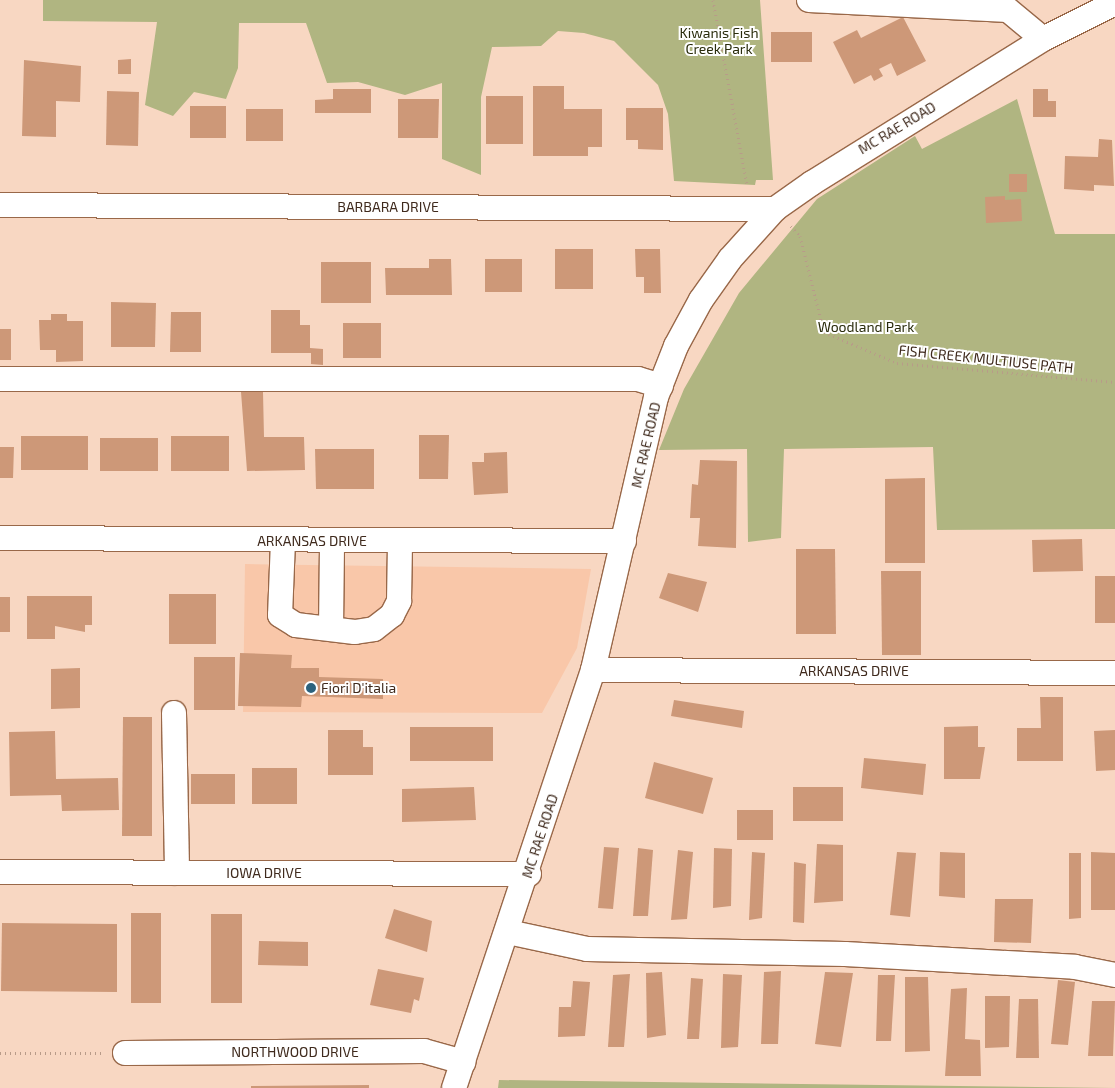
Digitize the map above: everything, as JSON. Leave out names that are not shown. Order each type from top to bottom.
[{"type":"street","points":[[809,0],[1008,10],[1043,39]]},
{"type":"street","name":"MC RAE ROAD","points":[[454,1088],[529,874],[593,670],[661,386],[701,300],[730,259],[783,217],[861,149],[1043,39],[1115,3]]},
{"type":"street","name":"BARBARA DRIVE","points":[[0,205],[783,217]]},
{"type":"street","points":[[0,379],[638,379],[661,386]]},
{"type":"street","name":"ARKANSAS DRIVE","points":[[0,538],[283,541],[624,541]]},
{"type":"street","points":[[283,541],[280,615],[296,625],[355,632],[374,629],[392,614],[399,601],[400,541]]},
{"type":"street","points":[[330,628],[332,541]]},
{"type":"street","name":"ARKANSAS DRIVE","points":[[593,670],[1115,673]]},
{"type":"street","points":[[174,713],[177,873]]},
{"type":"street","name":"IOWA DRIVE","points":[[0,872],[529,874]]},
{"type":"street","points":[[508,932],[587,949],[845,954],[1075,967],[1115,975]]},
{"type":"street","name":"NORTHWOOD DRIVE","points":[[125,1053],[424,1051],[463,1062]]},
{"type":"path","points":[[713,0],[749,198]]},
{"type":"path","name":"FISH CREEK MULTIUSE PATH","points":[[783,217],[800,236],[824,332],[897,363],[1115,382]]},
{"type":"path","points":[[0,1053],[125,1053]]},
{"type":"shaded area","points":[[245,564],[591,569],[577,648],[542,713],[243,712]]},
{"type":"green space","name":"Kiwanis Fish Creek Park","points":[[43,0],[760,0],[773,180],[756,180],[755,185],[674,181],[668,114],[658,85],[614,41],[584,33],[558,31],[541,46],[492,47],[481,97],[481,175],[442,159],[442,83],[405,95],[358,82],[327,83],[306,23],[239,23],[238,68],[226,99],[194,92],[173,116],[145,105],[157,22],[43,21]]},
{"type":"green space","name":"Woodland Park","points":[[1017,99],[1055,234],[1115,234],[1115,529],[937,530],[933,447],[784,449],[781,538],[748,542],[747,449],[659,450],[684,389],[739,293],[817,199],[915,136],[922,149]]},
{"type":"green space","points":[[499,1080],[1115,1088],[498,1088]]},
{"type":"building","points":[[903,17],[926,61],[897,76],[891,63],[879,69],[883,76],[874,81],[871,75],[854,84],[833,42],[857,30],[861,38]]},
{"type":"building","points":[[771,32],[812,32],[812,62],[771,62]]},
{"type":"building","points":[[131,59],[131,74],[118,74],[118,60]]},
{"type":"building","points":[[24,60],[81,66],[80,102],[56,101],[56,137],[22,136]]},
{"type":"building","points":[[533,86],[564,86],[564,109],[602,109],[602,147],[588,147],[588,156],[533,156]]},
{"type":"building","points":[[333,89],[371,89],[371,113],[315,113],[315,100],[333,99]]},
{"type":"building","points":[[1033,89],[1048,89],[1048,101],[1056,101],[1056,117],[1033,117]]},
{"type":"building","points":[[107,91],[139,92],[138,146],[106,145]]},
{"type":"building","points":[[486,96],[523,96],[523,144],[486,144]]},
{"type":"building","points":[[398,99],[439,99],[438,138],[398,138]]},
{"type":"building","points":[[190,106],[226,106],[226,138],[190,138]]},
{"type":"building","points":[[626,108],[663,108],[663,150],[638,149],[638,140],[626,140]]},
{"type":"building","points":[[246,109],[283,109],[283,141],[246,141]]},
{"type":"building","points":[[1099,139],[1112,140],[1114,186],[1094,185],[1094,191],[1064,189],[1065,156],[1098,157]]},
{"type":"building","points":[[1009,174],[1027,174],[1027,192],[1009,192]]},
{"type":"building","points":[[1005,196],[1005,200],[1021,199],[1022,221],[986,223],[985,197]]},
{"type":"building","points":[[555,249],[593,249],[593,289],[555,289]]},
{"type":"building","points":[[635,249],[660,249],[661,293],[644,293],[644,277],[636,277]]},
{"type":"building","points":[[429,259],[451,259],[452,295],[386,295],[385,268],[429,268]]},
{"type":"building","points":[[485,259],[522,259],[522,292],[485,292]]},
{"type":"building","points":[[321,262],[371,262],[371,303],[321,303]]},
{"type":"building","points":[[111,302],[156,303],[155,347],[111,347]]},
{"type":"building","points":[[271,310],[300,310],[300,325],[310,325],[310,348],[323,349],[323,365],[311,364],[311,353],[271,353]]},
{"type":"building","points":[[171,312],[201,312],[201,352],[170,352]]},
{"type":"building","points":[[51,314],[67,314],[67,321],[83,321],[83,361],[56,362],[56,350],[40,350],[39,320],[51,320]]},
{"type":"building","points":[[343,323],[381,323],[381,358],[343,358]]},
{"type":"building","points":[[0,329],[11,329],[11,360],[0,360]]},
{"type":"building","points":[[241,392],[263,392],[264,437],[304,437],[305,470],[247,471]]},
{"type":"building","points":[[419,435],[449,435],[448,479],[419,479]]},
{"type":"building","points":[[21,436],[88,436],[88,470],[21,470]]},
{"type":"building","points":[[171,436],[229,436],[229,471],[171,471]]},
{"type":"building","points":[[100,438],[158,438],[158,471],[100,471]]},
{"type":"building","points":[[0,447],[14,447],[13,478],[0,478]]},
{"type":"building","points":[[315,449],[374,449],[374,489],[316,489]]},
{"type":"building","points":[[507,452],[508,493],[474,495],[472,462],[484,462],[484,453]]},
{"type":"building","points":[[700,460],[737,461],[736,548],[698,546],[700,518],[690,518],[692,484],[698,485]]},
{"type":"building","points":[[925,478],[925,563],[885,563],[885,479]]},
{"type":"building","points":[[1082,539],[1083,571],[1033,572],[1032,540]]},
{"type":"building","points":[[796,549],[835,549],[836,634],[796,634]]},
{"type":"building","points":[[881,571],[921,571],[921,655],[882,655]]},
{"type":"building","points":[[668,573],[707,582],[698,612],[659,598]]},
{"type":"building","points":[[1095,576],[1115,576],[1115,623],[1095,623]]},
{"type":"building","points":[[169,594],[216,594],[216,644],[169,644]]},
{"type":"building","points":[[27,596],[92,596],[92,625],[85,625],[85,632],[55,626],[55,639],[27,639]]},
{"type":"building","points":[[0,597],[10,597],[10,632],[0,632]]},
{"type":"building","name":"Fiori D'italia","points":[[240,653],[292,655],[291,668],[319,668],[319,677],[383,679],[383,699],[302,696],[301,707],[238,706]]},
{"type":"building","points":[[194,657],[235,657],[235,710],[194,710]]},
{"type":"building","points":[[80,668],[80,708],[51,709],[51,669]]},
{"type":"building","points":[[1040,697],[1063,697],[1063,761],[1017,761],[1017,728],[1041,728]]},
{"type":"building","points":[[674,700],[744,711],[742,728],[671,716]]},
{"type":"building","points":[[123,717],[152,717],[152,836],[122,836]]},
{"type":"building","points":[[978,726],[978,747],[985,747],[980,779],[944,779],[944,727]]},
{"type":"building","points":[[410,727],[493,727],[493,761],[410,761]]},
{"type":"building","points":[[328,730],[363,730],[363,747],[373,747],[373,775],[328,775]]},
{"type":"building","points":[[1115,730],[1115,770],[1096,771],[1094,731]]},
{"type":"building","points":[[55,731],[56,779],[118,778],[119,810],[62,811],[61,795],[10,796],[9,732]]},
{"type":"building","points":[[864,758],[926,764],[923,795],[861,788]]},
{"type":"building","points":[[654,762],[713,778],[703,814],[645,798]]},
{"type":"building","points":[[252,768],[297,768],[297,804],[252,804]]},
{"type":"building","points":[[191,774],[235,774],[235,804],[191,804]]},
{"type":"building","points":[[474,787],[476,820],[402,822],[402,789]]},
{"type":"building","points":[[793,787],[843,787],[843,821],[793,821]]},
{"type":"building","points":[[737,810],[773,810],[773,840],[737,840]]},
{"type":"building","points":[[817,844],[843,845],[843,901],[814,903]]},
{"type":"building","points":[[604,847],[619,848],[613,909],[598,908]]},
{"type":"building","points":[[638,848],[653,850],[648,916],[633,916]]},
{"type":"building","points":[[714,848],[732,849],[731,906],[713,908]]},
{"type":"building","points":[[678,850],[693,852],[687,919],[671,920]]},
{"type":"building","points":[[752,852],[765,853],[762,918],[749,920]]},
{"type":"building","points":[[897,852],[916,853],[910,917],[890,915]]},
{"type":"building","points":[[940,852],[965,853],[965,898],[939,896]]},
{"type":"building","points":[[1091,852],[1115,853],[1115,910],[1091,910]]},
{"type":"building","points":[[1069,853],[1081,853],[1081,918],[1069,919]]},
{"type":"building","points":[[794,862],[806,864],[804,923],[793,922]]},
{"type":"building","points":[[995,899],[1033,899],[1031,943],[994,942]]},
{"type":"building","points":[[394,909],[432,921],[427,952],[385,938]]},
{"type":"building","points":[[131,913],[161,913],[161,1003],[131,1003]]},
{"type":"building","points":[[211,914],[242,914],[242,1003],[211,1003]]},
{"type":"building","points":[[2,923],[117,924],[117,992],[1,991]]},
{"type":"building","points":[[259,941],[308,942],[308,966],[258,965]]},
{"type":"building","points":[[378,969],[424,978],[419,1001],[414,999],[411,1013],[370,1005]]},
{"type":"building","points":[[781,971],[778,1044],[761,1044],[764,972]]},
{"type":"building","points":[[662,972],[666,1035],[647,1038],[646,973]]},
{"type":"building","points":[[825,972],[853,973],[841,1047],[815,1044]]},
{"type":"building","points":[[630,974],[624,1047],[608,1047],[613,975]]},
{"type":"building","points":[[723,974],[742,975],[738,1047],[721,1048]]},
{"type":"building","points":[[878,975],[895,975],[891,1041],[876,1041]]},
{"type":"building","points":[[905,977],[928,977],[930,1051],[905,1052]]},
{"type":"building","points":[[691,978],[703,979],[699,1039],[687,1039]]},
{"type":"building","points":[[1058,980],[1075,982],[1068,1045],[1051,1044]]},
{"type":"building","points":[[573,981],[590,982],[585,1036],[558,1037],[559,1007],[571,1007]]},
{"type":"building","points":[[967,988],[965,1039],[980,1040],[981,1076],[945,1076],[951,989]]},
{"type":"building","points":[[985,996],[1010,996],[1009,1047],[985,1048]]},
{"type":"building","points":[[1019,999],[1038,999],[1039,1058],[1016,1058]]},
{"type":"building","points":[[1092,1001],[1115,1001],[1113,1056],[1088,1056]]},
{"type":"building","points":[[369,1085],[369,1088],[251,1088],[251,1086]]},
{"type":"place","name":"Fiori D'italia","points":[[311,688]]}]
